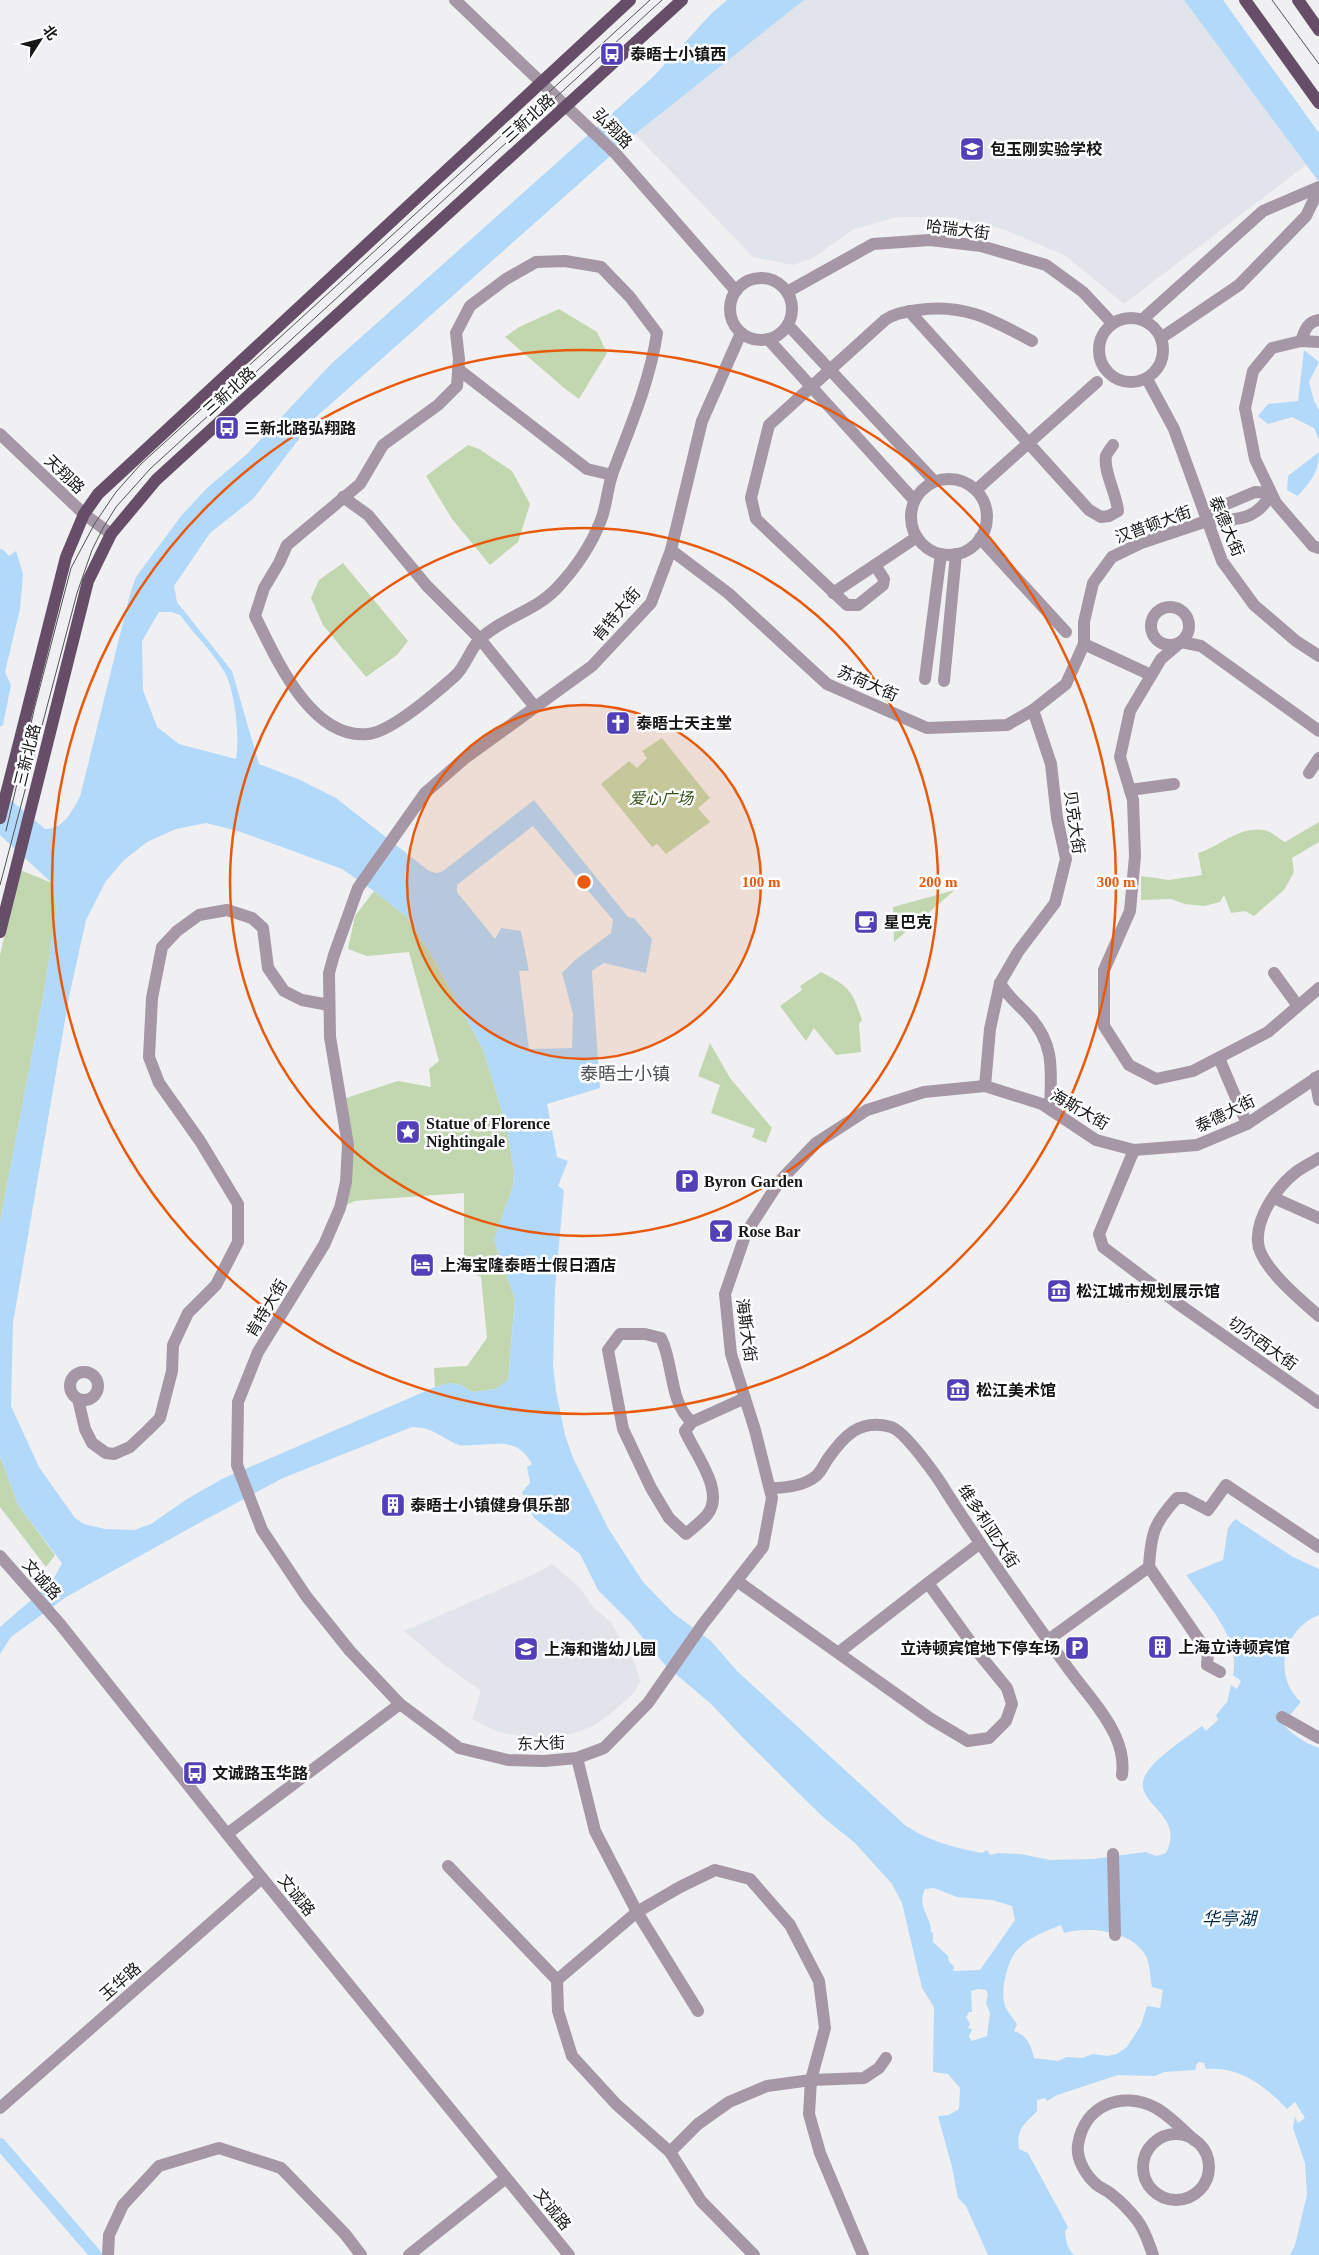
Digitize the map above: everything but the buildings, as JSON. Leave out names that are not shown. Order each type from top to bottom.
[{"type":"main road","name":"三新北路","points":[[0,818],[59,583],[73,538],[84,514],[98,494],[630,0]]},
{"type":"main road","name":"三新北路","points":[[0,932],[88,580],[111,534],[156,480],[682,0]]},
{"type":"main road","points":[[1245,0],[1319,103]]},
{"type":"main road","points":[[1298,0],[1319,30]]},
{"type":"street","name":"弘翔路","points":[[455,0],[591,128],[736,291]]},
{"type":"street","points":[[1143,319],[1263,211],[1293,196],[1319,188]]},
{"type":"street","points":[[1162,338],[1239,285],[1306,216],[1319,188]]},
{"type":"street","name":"哈瑞大街","points":[[788,292],[873,244],[930,240],[981,246],[1046,265],[1082,292],[1112,323]]},
{"type":"street","points":[[565,261],[600,267],[630,297],[657,332],[653,360],[629,432],[612,475],[601,520],[578,564],[554,591],[531,608],[480,639],[457,674],[412,711],[385,728],[368,734],[340,732],[312,711],[277,661],[255,616],[264,588],[279,564],[287,545],[360,484],[384,445],[438,405],[457,386],[456,333],[470,306],[506,279],[536,262],[565,261]]},
{"type":"street","points":[[762,278],[776,282],[788,292],[792,308],[788,325],[776,336],[768,339],[750,338],[742,333],[731,318],[730,308],[736,291],[752,279],[762,278]]},
{"type":"street","points":[[875,565],[884,579],[883,585],[858,605],[847,605],[756,519],[751,498],[769,425],[894,314],[936,307],[958,309],[990,319],[1032,341]]},
{"type":"street","points":[[909,311],[1089,510],[1101,517],[1109,516],[1118,511],[1118,502],[1108,473],[1106,456],[1113,445]]},
{"type":"street","points":[[1124,318],[1143,319],[1151,324],[1162,338],[1164,353],[1161,362],[1157,370],[1146,379],[1133,382],[1120,380],[1107,371],[1100,360],[1099,348],[1104,332],[1112,323],[1124,318]]},
{"type":"street","points":[[1301,341],[1306,327],[1312,321],[1319,320]]},
{"type":"street","points":[[788,325],[934,481]]},
{"type":"street","name":"肯特大街","points":[[400,1704],[350,1651],[306,1596],[262,1530],[237,1465],[238,1402],[258,1352],[324,1245],[340,1208],[346,1182],[348,1145],[330,1037],[329,973],[358,888],[424,793],[464,759],[592,666],[651,603],[671,550],[702,421],[742,333]]},
{"type":"street","points":[[768,339],[914,500]]},
{"type":"street","points":[[1319,342],[1301,341],[1272,348],[1253,371],[1245,408],[1255,459],[1271,493],[1282,510],[1313,546],[1319,548]]},
{"type":"street","points":[[458,369],[588,468],[612,475]]},
{"type":"street","name":"泰德大街","points":[[1146,379],[1174,429],[1222,561],[1254,605],[1296,641],[1319,656]]},
{"type":"street","points":[[976,490],[1097,382]]},
{"type":"street","name":"天翔路","points":[[0,434],[84,514],[111,534]]},
{"type":"street","points":[[945,478],[967,483],[976,490],[983,501],[986,514],[985,527],[974,546],[956,554],[941,554],[931,550],[917,537],[911,519],[914,500],[919,492],[934,481],[945,478]]},
{"type":"street","points":[[1207,521],[1222,506],[1255,492],[1271,493]]},
{"type":"street","points":[[1207,521],[1229,520],[1254,514],[1265,506],[1271,493]]},
{"type":"street","points":[[343,497],[368,515],[427,586],[480,639],[535,707]]},
{"type":"street","name":"汉普顿大街","points":[[1033,710],[1066,684],[1084,644],[1084,622],[1092,583],[1112,557],[1141,543],[1207,521]]},
{"type":"street","points":[[833,593],[917,537]]},
{"type":"street","points":[[980,538],[1066,632]]},
{"type":"street","name":"苏荷大街","points":[[671,550],[728,593],[827,684],[926,728],[1007,725],[1033,710]]},
{"type":"street","points":[[925,679],[941,554]]},
{"type":"street","points":[[944,681],[956,554]]},
{"type":"street","points":[[1319,731],[1201,646],[1181,642],[1161,659],[1130,712],[1120,757],[1133,800],[1135,856],[1130,911],[1104,970],[1104,1026],[1129,1065],[1156,1078],[1193,1072],[1268,1032],[1319,988]]},
{"type":"street","points":[[1084,644],[1151,675]]},
{"type":"street","name":"贝克大街","points":[[985,1086],[990,1029],[1000,983],[1018,952],[1056,903],[1066,859],[1057,818],[1051,764],[1033,710]]},
{"type":"street","points":[[1309,774],[1319,758]]},
{"type":"street","points":[[1130,790],[1174,784]]},
{"type":"street","points":[[78,1399],[92,1443],[106,1453],[114,1454],[130,1447],[147,1431],[160,1418],[172,1371],[173,1345],[188,1313],[216,1284],[238,1242],[238,1204],[200,1141],[159,1083],[149,1057],[152,998],[162,947],[177,931],[199,915],[227,910],[252,918],[263,928],[268,968],[284,991],[302,1000],[329,1005]]},
{"type":"street","points":[[1274,973],[1298,1006]]},
{"type":"street","points":[[1000,983],[1010,999],[1029,1016],[1050,1049],[1050,1109]]},
{"type":"street","points":[[1219,1058],[1247,1124]]},
{"type":"street","points":[[1318,1078],[1319,1100]]},
{"type":"street","name":"泰德大街","points":[[1134,1150],[1197,1145],[1247,1124],[1318,1078]]},
{"type":"street","name":"海斯大街","points":[[666,1678],[701,1626],[763,1547],[772,1498],[731,1354],[725,1294],[746,1234],[779,1182],[816,1143],[867,1110],[924,1092],[985,1086],[1042,1104],[1096,1140],[1134,1150]]},
{"type":"street","name":"切尔西大街","points":[[1134,1150],[1099,1234],[1103,1248],[1177,1303],[1319,1403]]},
{"type":"street","points":[[1319,1158],[1296,1172],[1284,1183],[1261,1220],[1258,1243],[1269,1266],[1289,1291],[1319,1316]]},
{"type":"street","points":[[1274,1198],[1319,1218]]},
{"type":"street","points":[[692,1422],[681,1409],[666,1350],[661,1338],[645,1334],[620,1334],[608,1350],[623,1429],[655,1496],[669,1518],[686,1534],[708,1514],[713,1492],[710,1477],[685,1431],[692,1422],[745,1398]]},
{"type":"street","name":"维多利亚大街","points":[[770,1488],[782,1488],[799,1484],[816,1476],[839,1442],[856,1428],[875,1424],[893,1428],[907,1440],[942,1484],[979,1544],[1076,1680],[1097,1705],[1114,1734],[1124,1760],[1122,1775]]},
{"type":"street","points":[[1220,1672],[1207,1665],[1208,1653],[1149,1567],[1154,1530],[1160,1516],[1177,1498],[1185,1498],[1208,1510],[1226,1486],[1319,1547]]},
{"type":"street","points":[[838,1653],[979,1544]]},
{"type":"street","name":"文诚路","points":[[0,1556],[60,1624],[262,1878],[569,2255]]},
{"type":"street","points":[[1048,1640],[1149,1567]]},
{"type":"street","points":[[736,1581],[931,1719],[968,1742],[989,1738],[1006,1721],[1012,1704],[1008,1688],[980,1655],[928,1583]]},
{"type":"street","name":"东大街","points":[[400,1704],[459,1748],[508,1760],[544,1761],[577,1758],[604,1748],[648,1703],[666,1678]]},
{"type":"street","points":[[227,1834],[400,1704]]},
{"type":"street","points":[[1282,1717],[1319,1738]]},
{"type":"street","points":[[577,1758],[595,1831],[637,1912],[698,2011]]},
{"type":"street","points":[[1113,1854],[1115,1934]]},
{"type":"street","points":[[448,1866],[556,1980],[558,2011],[572,2056],[616,2104],[670,2152],[701,2201],[754,2255]]},
{"type":"street","points":[[556,1980],[637,1912],[680,1887],[715,1870],[750,1879],[790,1925],[819,1981],[825,2028],[811,2080],[809,2114],[820,2153],[862,2255]]},
{"type":"street","name":"玉华路","points":[[0,2108],[262,1878]]},
{"type":"street","points":[[670,2152],[698,2124],[728,2102],[767,2086],[811,2080],[864,2078],[879,2068],[886,2058]]},
{"type":"street","points":[[1153,2255],[1137,2220],[1110,2194],[1096,2185],[1081,2164],[1078,2146],[1082,2129],[1087,2120],[1101,2106],[1123,2100],[1139,2101],[1156,2108],[1170,2118],[1202,2147],[1207,2156],[1209,2167],[1202,2187],[1190,2196],[1175,2200],[1164,2198],[1148,2184],[1144,2174],[1143,2162],[1150,2148],[1162,2137],[1173,2134],[1184,2135],[1194,2140]]},
{"type":"street","points":[[108,2255],[109,2235],[123,2205],[159,2166],[219,2148],[280,2168],[345,2234],[361,2255]]},
{"type":"street","points":[[409,2255],[506,2178]]},
{"type":"shaded area","name":"包玉刚实验学校","points":[[800,0],[1184,0],[1306,165],[1124,304],[1066,256],[1003,229],[950,217],[898,217],[854,229],[813,258],[793,265],[753,257],[635,134],[641,123]]},
{"type":"shaded area","name":"上海和谐幼儿园","points":[[552,1564],[580,1588],[594,1608],[611,1622],[634,1661],[641,1681],[633,1694],[609,1715],[595,1725],[583,1730],[570,1734],[544,1737],[498,1732],[472,1719],[481,1691],[442,1663],[404,1631],[539,1572]]},
{"type":"green space","points":[[559,309],[597,332],[607,353],[579,399],[505,337],[519,327]]},
{"type":"green space","points":[[468,445],[479,449],[512,471],[530,504],[518,542],[490,565],[452,519],[426,476]]},
{"type":"green space","points":[[343,563],[408,641],[397,655],[366,677],[323,625],[311,598],[319,580]]},
{"type":"green space","name":"爱心广场","points":[[662,738],[710,798],[698,808],[710,822],[666,854],[657,844],[652,847],[601,784],[629,761],[637,768],[647,758],[642,751]]},
{"type":"green space","points":[[1319,822],[1319,842],[1292,858],[1294,872],[1284,890],[1254,916],[1245,911],[1231,913],[1224,895],[1220,902],[1204,906],[1185,904],[1171,899],[1141,900],[1141,876],[1169,880],[1202,875],[1198,853],[1238,834],[1246,831],[1264,830],[1285,842]]},
{"type":"green space","points":[[20,870],[52,883],[57,908],[43,997],[0,1222],[0,955]]},
{"type":"green space","points":[[955,890],[894,942],[893,907]]},
{"type":"green space","points":[[374,891],[407,917],[431,955],[483,1049],[506,1125],[514,1170],[513,1186],[494,1240],[515,1299],[508,1381],[496,1389],[472,1392],[461,1385],[450,1383],[435,1387],[434,1368],[467,1366],[487,1338],[481,1277],[464,1268],[464,1193],[355,1201],[340,1208],[346,1182],[340,1100],[398,1081],[431,1087],[429,1069],[439,1061],[409,952],[367,956],[348,949],[355,916]]},
{"type":"green space","points":[[821,972],[838,981],[852,995],[862,1020],[859,1024],[861,1052],[836,1055],[814,1028],[806,1041],[780,1006],[802,990],[800,986]]},
{"type":"green space","points":[[710,1043],[730,1078],[772,1128],[766,1143],[752,1137],[755,1129],[711,1113],[720,1085],[698,1076]]},
{"type":"green space","points":[[0,1456],[18,1505],[55,1555],[46,1567],[0,1507]]},
{"type":"water","name":"华亭湖","points":[[727,0],[804,0],[635,134],[315,418],[253,499],[210,533],[174,586],[177,602],[232,671],[259,764],[298,779],[336,798],[429,871],[437,873],[443,871],[534,800],[628,917],[634,918],[652,939],[646,973],[591,960],[600,1088],[547,1104],[557,1157],[568,1161],[558,1186],[564,1190],[555,1289],[553,1366],[565,1435],[573,1458],[608,1528],[643,1582],[673,1613],[711,1641],[738,1672],[906,1826],[943,1843],[982,1853],[987,1850],[990,1855],[999,1853],[1020,1854],[1050,1860],[1094,1859],[1145,1852],[1157,1856],[1166,1853],[1170,1840],[1170,1829],[1165,1819],[1146,1796],[1143,1787],[1144,1778],[1154,1764],[1170,1750],[1202,1726],[1206,1731],[1218,1720],[1216,1715],[1227,1702],[1231,1685],[1237,1689],[1241,1681],[1233,1675],[1234,1661],[1227,1634],[1212,1609],[1186,1575],[1223,1560],[1228,1528],[1235,1519],[1293,1557],[1319,1569],[1319,1615],[1297,1631],[1290,1642],[1284,1667],[1292,1691],[1301,1702],[1290,1715],[1284,1711],[1279,1719],[1297,1736],[1319,1748],[1319,2255],[1290,2255],[1295,2245],[1307,2195],[1305,2163],[1293,2128],[1295,2117],[1298,2123],[1305,2118],[1295,2102],[1287,2109],[1261,2085],[1251,2079],[1230,2071],[1206,2069],[1204,2063],[1199,2062],[1195,2070],[1164,2072],[1155,2076],[1118,2075],[1057,2095],[1047,2101],[1045,2098],[1037,2100],[1037,2111],[1020,2131],[1019,2149],[1028,2153],[1068,2227],[1065,2232],[1066,2241],[1074,2255],[988,2255],[966,2206],[958,2198],[952,2167],[938,2116],[949,2115],[959,2109],[960,2088],[948,2074],[933,2072],[934,2007],[922,1988],[902,1903],[892,1884],[855,1843],[824,1818],[711,1704],[664,1664],[630,1622],[598,1590],[580,1554],[534,1518],[522,1492],[530,1483],[527,1467],[532,1464],[514,1446],[507,1444],[459,1445],[426,1429],[412,1427],[283,1478],[66,1597],[11,1637],[0,1654],[0,1627],[52,1582],[62,1563],[18,1505],[0,1456],[0,1222],[43,997],[57,908],[52,883],[0,835],[0,791],[45,829],[57,826],[66,819],[80,797],[130,594],[136,577],[181,516],[207,488],[247,454],[331,364],[653,77],[712,13]],"holes":[[[159,612],[172,612],[180,615],[209,650],[225,673],[232,691],[237,728],[236,759],[179,744],[157,727],[143,690],[142,641]],[[206,823],[238,831],[342,869],[407,917],[431,955],[483,1049],[506,1125],[514,1170],[513,1186],[494,1240],[515,1299],[508,1380],[496,1389],[472,1392],[461,1385],[450,1383],[435,1387],[222,1479],[187,1499],[151,1524],[134,1530],[105,1529],[84,1524],[75,1518],[39,1467],[11,1406],[13,1323],[69,997],[86,920],[106,881],[124,860],[147,842],[176,829]],[[533,826],[613,920],[611,933],[575,960],[562,973],[573,1014],[572,1048],[529,1049],[519,971],[529,971],[521,931],[501,928],[495,939],[457,892],[457,885]],[[934,1888],[957,1897],[992,1900],[1012,1906],[1015,1920],[980,1970],[953,1971],[954,1966],[949,1962],[948,1956],[933,1942],[933,1933],[931,1932],[922,1901],[925,1889]],[[1061,1925],[1064,1933],[1085,1930],[1109,1932],[1131,1940],[1146,1956],[1152,1987],[1163,1990],[1160,2008],[1147,2006],[1141,2025],[1127,2047],[1117,2054],[1107,2056],[1093,2054],[1082,2058],[1067,2057],[1058,2061],[1034,2058],[1028,2041],[1014,2031],[1017,2024],[1004,2002],[1005,1977],[1014,1954],[1018,1949],[1032,1938]],[[978,1989],[986,1990],[988,1994],[986,2003],[990,2013],[987,2036],[972,2041],[969,2037],[972,2029],[968,2028],[970,2024],[966,2017],[969,2012],[972,2012],[971,1991]]]},
{"type":"water","points":[[1184,0],[1223,0],[1319,133],[1319,182]]},
{"type":"water","points":[[1304,350],[1319,362],[1309,382],[1314,401],[1319,410],[1319,440],[1314,428],[1292,417],[1268,424],[1258,416],[1268,404],[1298,401]]},
{"type":"water","points":[[1319,452],[1316,471],[1303,491],[1298,496],[1287,490],[1288,476]]},
{"type":"water","points":[[16,551],[23,574],[20,609],[5,672],[11,685],[3,725],[0,727],[0,562]]},
{"type":"waterway","points":[[0,555],[10,566],[9,573]]},
{"type":"waterway","points":[[578,973],[611,951]]},
{"type":"waterway","points":[[0,2144],[96,2255]]},
{"type":"tram line","points":[[6,831],[35,706],[71,568],[95,523],[116,492],[141,464],[650,0]]},
{"type":"tram line","points":[[0,885],[77,593],[92,550],[116,507],[150,469],[662,0]]},
{"type":"tram line","points":[[1272,0],[1319,64]]},
{"type":"place","name":"泰晤士小镇西","points":[[612,54]]},
{"type":"place","name":"包玉刚实验学校","points":[[972,149]]},
{"type":"place","name":"三新北路弘翔路","points":[[227,428]]},
{"type":"place","name":"泰晤士天主堂","points":[[618,723]]},
{"type":"place","name":"星巴克","points":[[866,922]]},
{"type":"place","name":"Statue of Florence Nightingale","points":[[408,1132]]},
{"type":"place","name":"Byron Garden","points":[[687,1181]]},
{"type":"place","name":"Rose Bar","points":[[721,1231]]},
{"type":"place","name":"上海宝隆泰晤士假日酒店","points":[[422,1265]]},
{"type":"place","name":"松江城市规划展示馆","points":[[1059,1291]]},
{"type":"place","name":"松江美术馆","points":[[958,1390]]},
{"type":"place","name":"泰晤士小镇健身俱乐部","points":[[393,1505]]},
{"type":"place","name":"上海立诗顿宾馆","points":[[1160,1647]]},
{"type":"place","name":"立诗顿宾馆地下停车场","points":[[1077,1648]]},
{"type":"place","name":"上海和谐幼儿园","points":[[526,1649]]},
{"type":"place","name":"文诚路玉华路","points":[[195,1773]]},
{"type":"district","name":"泰晤士小镇","points":[[625,1074]]}]
